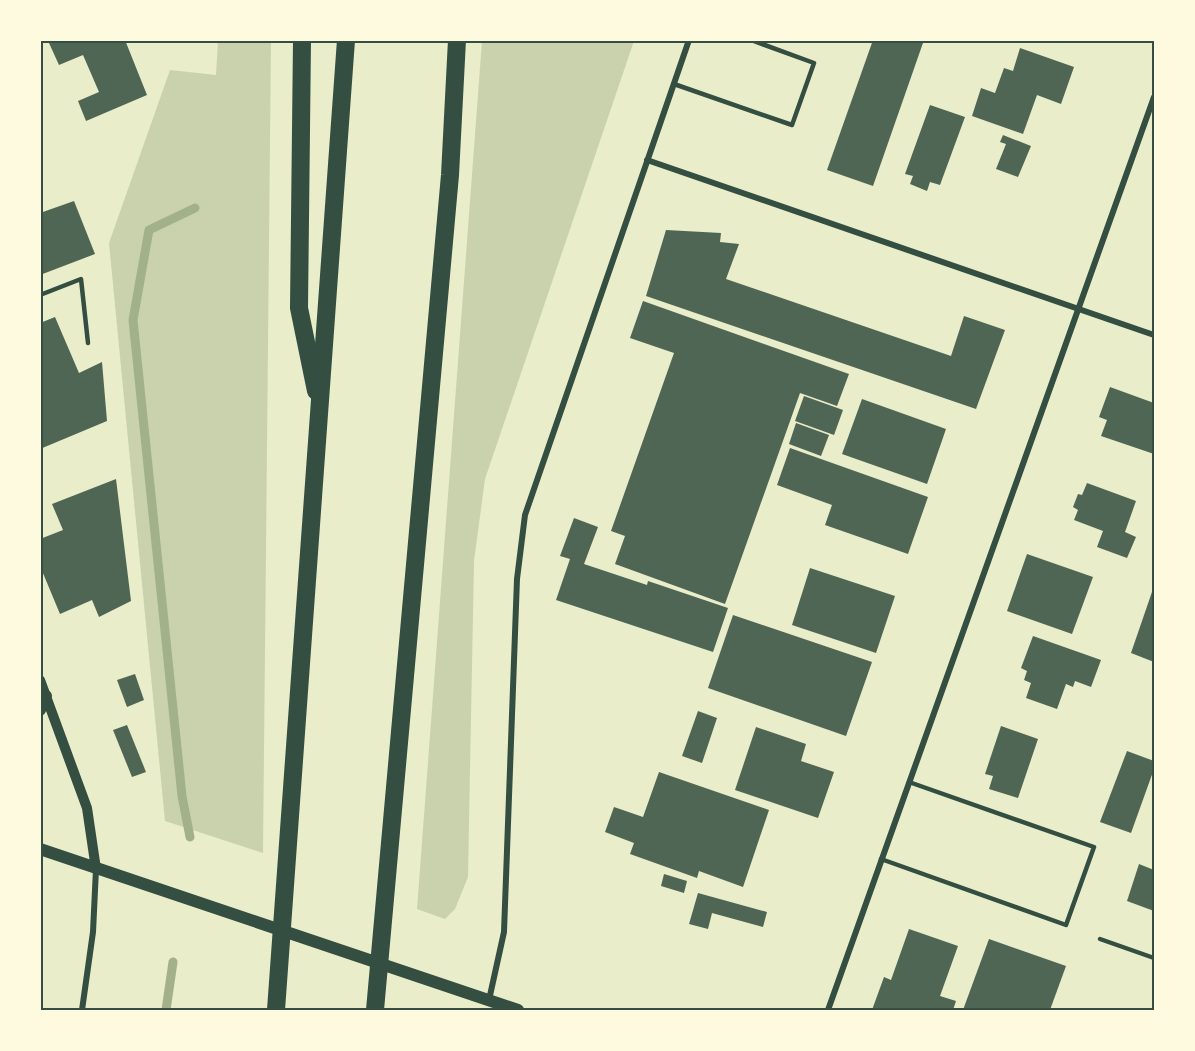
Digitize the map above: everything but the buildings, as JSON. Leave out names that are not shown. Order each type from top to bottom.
[{"type":"highway","points":[[302,40],[299,309],[321,411]]},
{"type":"highway","points":[[276,1011],[346,40]]},
{"type":"highway","points":[[375,1011],[450,175],[457,40]]},
{"type":"main road","points":[[40,710],[46,696]]},
{"type":"main road","points":[[40,849],[518,1011]]},
{"type":"street","points":[[489,1000],[504,932],[517,579],[525,515],[689,40]]},
{"type":"street","points":[[828,1011],[1155,97]]},
{"type":"street","points":[[647,160],[1155,335]]},
{"type":"street","points":[[40,680],[87,808],[96,869],[93,932],[82,1011]]},
{"type":"lane","points":[[674,84],[792,126],[814,63],[751,40]]},
{"type":"lane","points":[[40,295],[81,279],[88,344]]},
{"type":"lane","points":[[881,859],[1066,925],[1094,847],[909,782]]},
{"type":"lane","points":[[1100,939],[1155,958]]},
{"type":"green space","points":[[218,41],[271,41],[263,853],[165,821],[109,243],[170,70],[216,75]]},
{"type":"green space","points":[[482,41],[634,41],[485,479],[474,561],[468,877],[455,909],[445,919],[417,909]]},
{"type":"waterway","points":[[190,837],[182,796],[133,320],[149,230],[195,208]]},
{"type":"waterway","points":[[166,1010],[173,962]]}]
